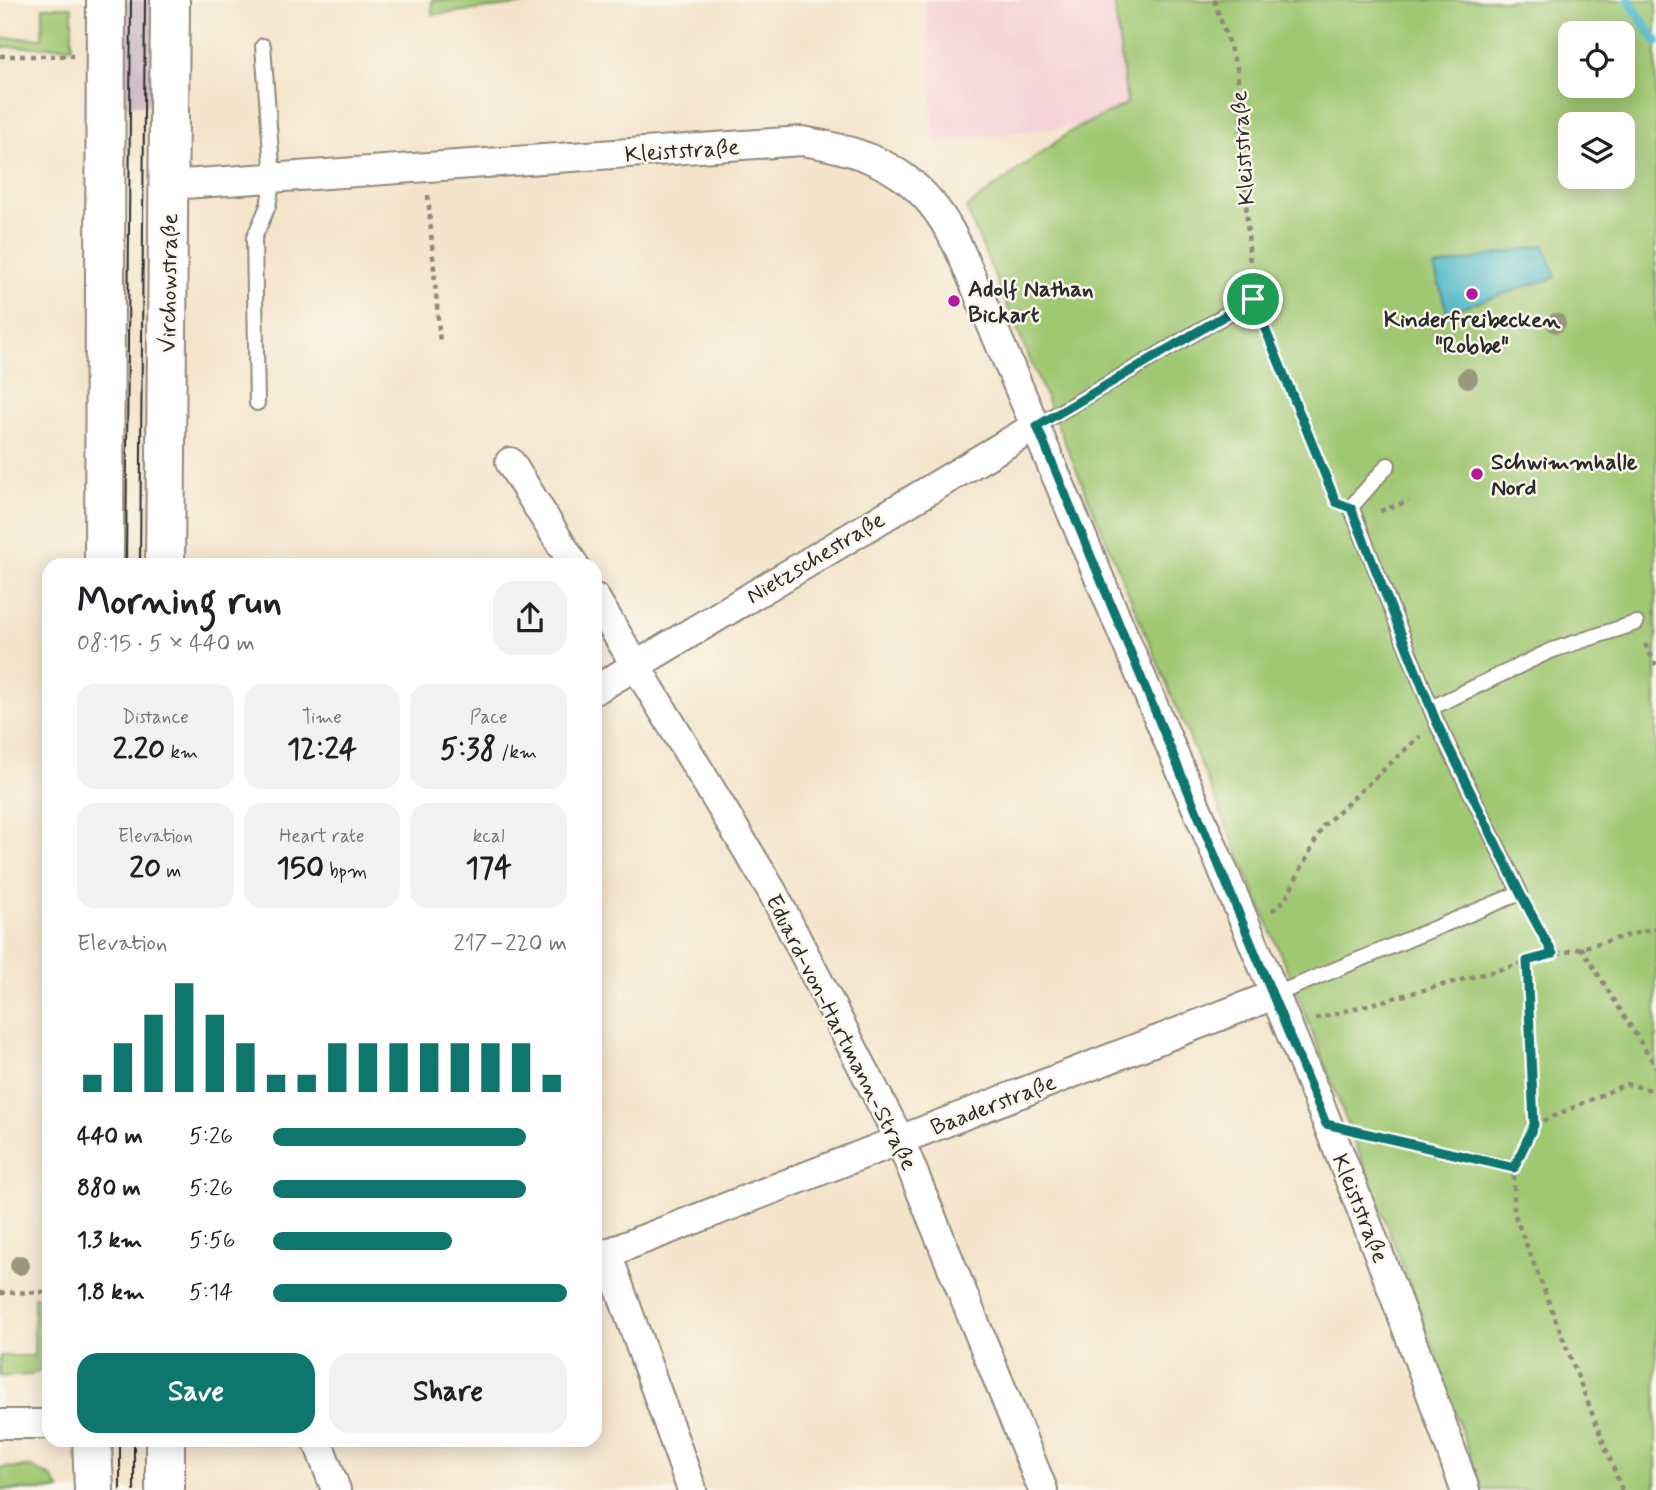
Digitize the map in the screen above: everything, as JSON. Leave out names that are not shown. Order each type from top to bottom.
[{"type":"main road","points":[[104,558],[106,0]]},
{"type":"main road","name":"Virchowstraße","points":[[164,558],[170,0]]},
{"type":"main road","points":[[92,1447],[94,1490]]},
{"type":"main road","points":[[165,1447],[165,1490]]},
{"type":"street","name":"Kleiststraße","points":[[169,185],[802,141],[851,149],[894,171],[931,203],[956,246],[1037,426],[1249,931],[1389,1276],[1465,1490]]},
{"type":"street","name":"Nietzschestraße","points":[[602,685],[1037,426]]},
{"type":"street","points":[[510,463],[570,558]]},
{"type":"street","name":"Eduard-von-Hartmann-Straße","points":[[602,609],[772,891],[900,1140],[1043,1490]]},
{"type":"street","name":"Baaderstraße","points":[[602,1256],[1274,995]]},
{"type":"street","points":[[602,1259],[692,1490]]},
{"type":"street","points":[[0,1424],[42,1424]]},
{"type":"street","points":[[320,1447],[336,1490]]},
{"type":"lane","points":[[257,403],[254,238],[268,205],[273,179],[263,46]]},
{"type":"lane","points":[[1037,426],[1252,292]]},
{"type":"lane","points":[[1274,995],[1520,893],[1431,708],[1351,508],[1388,465]]},
{"type":"lane","points":[[1431,708],[1550,651],[1636,623]]},
{"type":"path","name":"Kleiststraße","points":[[1214,0],[1237,68],[1252,292],[1336,502],[1351,508]]},
{"type":"path","points":[[0,56],[76,56]]},
{"type":"path","points":[[428,194],[440,343]]},
{"type":"path","points":[[1393,506],[1409,500]]},
{"type":"path","points":[[1249,931],[1285,900],[1323,826],[1415,740]]},
{"type":"path","points":[[1520,893],[1553,954]]},
{"type":"path","points":[[1287,1028],[1656,928]]},
{"type":"path","points":[[1581,947],[1656,1067]]},
{"type":"path","points":[[1527,961],[1534,1125],[1514,1168],[1514,1213],[1622,1490]]},
{"type":"path","points":[[1534,1125],[1626,1084],[1656,1091]]},
{"type":"path","points":[[1326,1124],[1514,1168]]},
{"type":"path","points":[[0,1293],[42,1292]]},
{"type":"shaded area","points":[[125,0],[153,0],[152,105],[125,105]]},
{"type":"shaded area","points":[[924,0],[1192,0],[1218,109],[935,142]]},
{"type":"green space","points":[[432,0],[561,0],[432,15]]},
{"type":"green space","points":[[1114,0],[1656,0],[1656,1490],[1482,1490],[1418,1306],[1297,993],[966,208],[1071,131],[1127,104]]},
{"type":"green space","points":[[43,7],[72,7],[72,47],[0,47],[0,38],[42,38]]},
{"type":"green space","points":[[34,1297],[42,1297],[42,1370],[30,1375],[0,1377],[0,1356],[34,1356]]},
{"type":"green space","points":[[31,1467],[51,1477],[60,1490],[0,1490],[0,1468]]},
{"type":"water","name":"Kinderfreibecken \"Robbe\"","points":[[1544,245],[1556,277],[1447,312],[1434,267]]},
{"type":"waterway","points":[[1629,0],[1656,42]]},
{"type":"tram line","points":[[126,558],[131,0]]},
{"type":"tram line","points":[[140,558],[145,0]]},
{"type":"tram line","points":[[120,1447],[120,1490]]},
{"type":"tram line","points":[[134,1447],[134,1490]]},
{"type":"place","name":"Kinderfreibecken \"Robbe\"","points":[[1472,294]]},
{"type":"place","name":"Adolf Nathan Bickart","points":[[954,301]]},
{"type":"place","name":"Schwimmhalle Nord","points":[[1477,474]]},
{"type":"route","points":[[1253,299],[1336,502],[1351,508],[1436,721],[1520,893],[1553,954],[1527,961],[1534,1125],[1514,1168],[1326,1124],[1249,931],[1037,426],[1253,299]]}]
